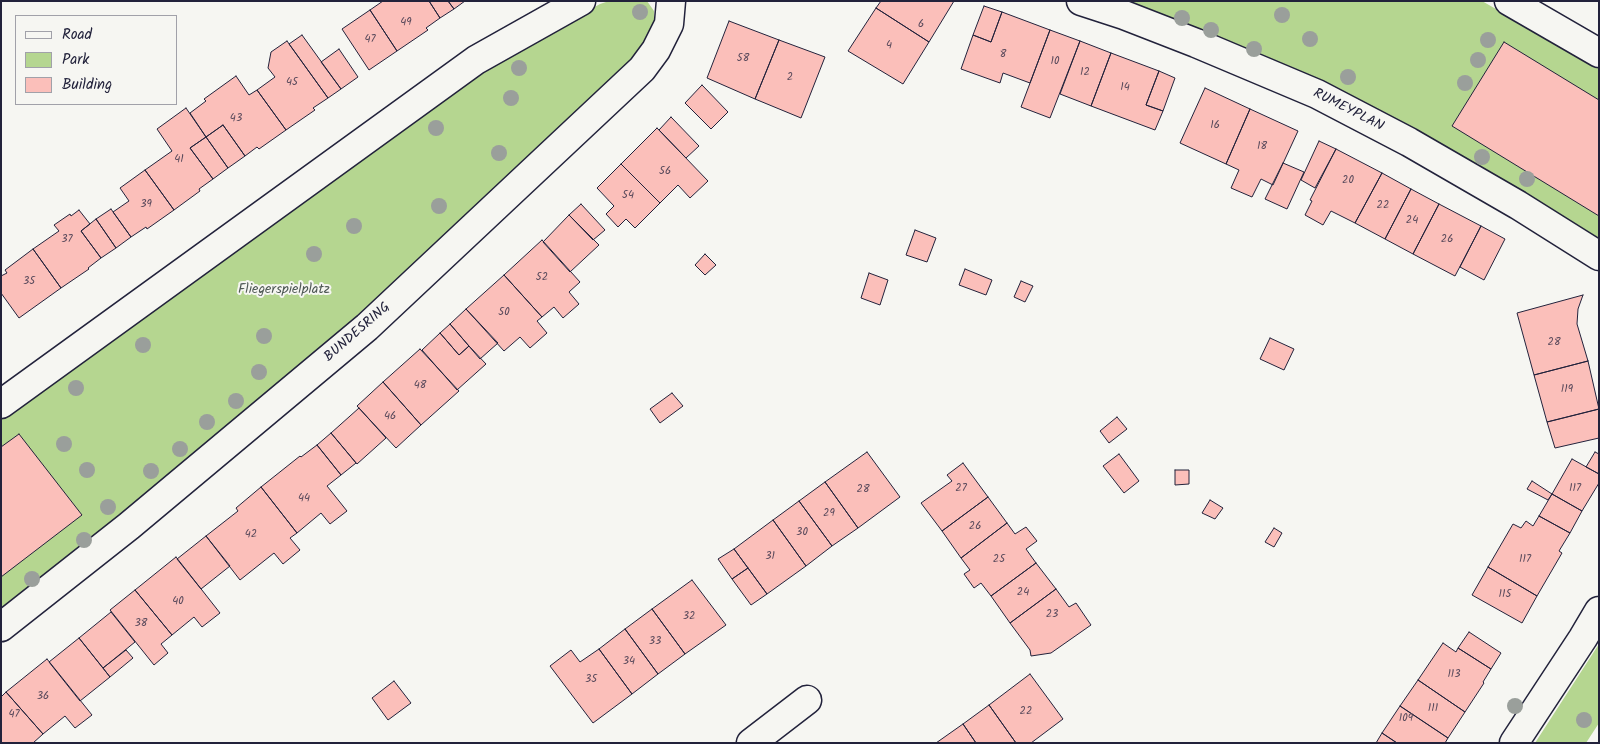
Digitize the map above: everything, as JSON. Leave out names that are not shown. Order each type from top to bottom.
[{"type":"street","points":[[1,404],[476,60],[581,1]]},
{"type":"street","name":"BUNDESRING","points":[[1,628],[129,526],[374,320],[642,69],[656,50],[669,24],[671,1]]},
{"type":"street","name":"RUMEYPLAN","points":[[1081,1],[1124,15],[1196,43],[1317,94],[1409,142],[1509,200],[1599,256]]},
{"type":"street","points":[[1509,1],[1599,53]]},
{"type":"street","points":[[1514,743],[1599,611]]},
{"type":"street","points":[[751,743],[808,700]]},
{"type":"green space","name":"Fliegerspielplatz","points":[[609,1],[647,1],[654,11],[654,28],[635,56],[447,235],[323,347],[116,521],[1,610],[1,416],[488,66],[600,4]]},
{"type":"green space","points":[[1124,1],[1482,1],[1599,68],[1599,239],[1532,198],[1328,86],[1272,60]]},
{"type":"green space","points":[[1599,644],[1599,723],[1586,743],[1535,743]]},
{"type":"building","points":[[383,1],[429,1],[440,18],[426,28],[428,30],[397,51],[370,10]]},
{"type":"building","points":[[429,1],[448,1],[454,9],[440,18]]},
{"type":"building","points":[[448,1],[465,1],[454,9]]},
{"type":"building","points":[[881,1],[954,1],[929,42],[876,8]]},
{"type":"building","points":[[984,6],[1002,12],[991,42],[973,35]]},
{"type":"building","points":[[876,8],[929,42],[903,84],[848,51]]},
{"type":"building","points":[[370,10],[397,51],[369,70],[342,29]]},
{"type":"building","points":[[1002,12],[1050,30],[1030,83],[1003,73],[1000,83],[961,69],[973,35],[991,42]]},
{"type":"building","points":[[729,21],[779,40],[755,99],[707,78]]},
{"type":"building","points":[[1050,30],[1080,41],[1050,118],[1021,107]]},
{"type":"building","points":[[302,35],[341,89],[328,98],[289,44]]},
{"type":"building","points":[[779,40],[825,57],[801,118],[755,99]]},
{"type":"building","points":[[287,41],[328,98],[313,108],[315,110],[286,130],[257,90],[275,77],[268,68],[271,52]]},
{"type":"building","points":[[1080,41],[1111,53],[1091,106],[1060,94]]},
{"type":"building","points":[[1504,42],[1599,100],[1599,216],[1452,126]]},
{"type":"building","points":[[339,49],[358,77],[341,89],[321,62]]},
{"type":"building","points":[[1111,53],[1159,71],[1146,105],[1163,111],[1155,130],[1091,106]]},
{"type":"building","points":[[1159,71],[1175,78],[1163,111],[1146,105]]},
{"type":"building","points":[[236,76],[249,95],[257,90],[286,130],[259,149],[257,147],[245,156],[223,125],[206,137],[190,113],[206,101],[204,99]]},
{"type":"building","points":[[702,85],[728,112],[711,129],[685,103]]},
{"type":"building","points":[[1205,88],[1250,109],[1226,164],[1180,143]]},
{"type":"building","points":[[186,108],[206,137],[190,148],[213,179],[174,210],[145,170],[172,151],[157,129]]},
{"type":"building","points":[[1250,109],[1298,131],[1273,185],[1261,179],[1252,197],[1231,188],[1239,170],[1226,164]]},
{"type":"building","points":[[671,117],[699,146],[686,158],[659,130]]},
{"type":"building","points":[[223,125],[245,156],[228,168],[206,137]]},
{"type":"building","points":[[657,128],[708,181],[690,198],[678,185],[660,203],[621,164]]},
{"type":"building","points":[[206,137],[228,168],[213,179],[190,148]]},
{"type":"building","points":[[1319,141],[1336,149],[1315,188],[1301,180]]},
{"type":"building","points":[[1336,149],[1382,173],[1355,223],[1331,211],[1323,225],[1305,215],[1312,201],[1310,200]]},
{"type":"building","points":[[1283,163],[1304,172],[1287,209],[1265,199]]},
{"type":"building","points":[[621,164],[660,203],[635,228],[626,219],[618,227],[606,214],[614,206],[597,188]]},
{"type":"building","points":[[145,170],[174,210],[147,229],[146,227],[131,237],[113,212],[129,201],[120,188]]},
{"type":"building","points":[[1382,173],[1411,189],[1385,239],[1355,223]]},
{"type":"building","points":[[1411,189],[1439,204],[1413,254],[1385,239]]},
{"type":"building","points":[[581,204],[605,230],[593,240],[569,215]]},
{"type":"building","points":[[1439,204],[1481,226],[1455,276],[1413,254]]},
{"type":"building","points":[[111,209],[131,237],[116,248],[96,219]]},
{"type":"building","points":[[79,210],[90,224],[81,231],[101,258],[89,269],[61,288],[33,249],[59,231],[54,225]]},
{"type":"building","points":[[569,215],[599,245],[570,272],[543,242]]},
{"type":"building","points":[[96,219],[116,248],[101,258],[81,231]]},
{"type":"building","points":[[1481,226],[1505,239],[1484,280],[1460,267]]},
{"type":"building","points":[[915,230],[936,238],[927,262],[906,255]]},
{"type":"building","points":[[542,240],[580,282],[569,292],[579,304],[563,318],[554,307],[542,317],[504,275]]},
{"type":"building","points":[[33,249],[61,288],[19,318],[1,293],[1,276],[7,273],[5,270]]},
{"type":"building","points":[[705,254],[716,265],[705,275],[695,265]]},
{"type":"building","points":[[965,269],[992,280],[986,295],[959,285]]},
{"type":"building","points":[[869,273],[888,280],[880,305],[861,298]]},
{"type":"building","points":[[504,275],[542,317],[537,321],[547,333],[530,348],[520,337],[504,351],[466,309]]},
{"type":"building","points":[[1021,281],[1033,286],[1025,302],[1014,297]]},
{"type":"building","points":[[1583,295],[1578,309],[1577,324],[1588,361],[1534,375],[1517,313]]},
{"type":"building","points":[[466,309],[498,343],[480,359],[450,324]]},
{"type":"building","points":[[450,324],[469,346],[459,355],[440,333]]},
{"type":"building","points":[[440,333],[459,355],[469,346],[486,364],[457,390],[422,350]]},
{"type":"building","points":[[1270,338],[1294,349],[1284,370],[1260,359]]},
{"type":"building","points":[[420,349],[459,391],[421,425],[383,382]]},
{"type":"building","points":[[1588,361],[1599,409],[1547,422],[1534,375]]},
{"type":"building","points":[[383,382],[421,425],[396,448],[357,406]]},
{"type":"building","points":[[672,393],[683,406],[660,423],[650,409]]},
{"type":"building","points":[[359,408],[386,438],[357,464],[331,433]]},
{"type":"building","points":[[1599,409],[1599,438],[1555,448],[1547,422]]},
{"type":"building","points":[[1117,417],[1127,429],[1109,443],[1100,431]]},
{"type":"building","points":[[331,433],[356,463],[341,475],[317,445]]},
{"type":"building","points":[[19,434],[82,515],[1,577],[1,447]]},
{"type":"building","points":[[317,445],[341,475],[327,486],[347,511],[330,524],[321,513],[297,533],[261,487]]},
{"type":"building","points":[[867,452],[900,497],[858,528],[825,482]]},
{"type":"building","points":[[1595,452],[1599,454],[1599,474],[1586,467]]},
{"type":"building","points":[[1119,454],[1139,481],[1124,493],[1103,466]]},
{"type":"building","points":[[1572,459],[1599,474],[1599,483],[1582,511],[1552,494]]},
{"type":"building","points":[[963,463],[988,497],[942,531],[921,503],[952,481],[947,475]]},
{"type":"building","points":[[1175,470],[1189,470],[1189,484],[1175,485]]},
{"type":"building","points":[[1532,481],[1552,494],[1548,500],[1527,489]]},
{"type":"building","points":[[825,482],[858,528],[832,546],[799,501]]},
{"type":"building","points":[[261,487],[297,533],[290,538],[300,550],[283,564],[274,553],[240,580],[206,536],[238,511],[236,508]]},
{"type":"building","points":[[1552,494],[1582,511],[1570,533],[1539,516]]},
{"type":"building","points":[[988,497],[1007,523],[961,558],[942,531]]},
{"type":"building","points":[[1210,500],[1223,508],[1215,519],[1202,513]]},
{"type":"building","points":[[799,501],[832,546],[806,566],[773,520]]},
{"type":"building","points":[[1539,516],[1570,533],[1559,551],[1562,553],[1537,596],[1488,567],[1513,524],[1521,528],[1526,521],[1533,526]]},
{"type":"building","points":[[773,520],[806,566],[767,594],[734,549]]},
{"type":"building","points":[[1007,523],[1015,534],[1026,527],[1037,541],[1026,549],[1036,563],[991,596],[981,583],[974,588],[964,574],[970,570],[961,558]]},
{"type":"building","points":[[1274,528],[1282,533],[1274,547],[1265,542]]},
{"type":"building","points":[[206,536],[230,566],[201,589],[177,559]]},
{"type":"building","points":[[734,549],[748,568],[732,579],[718,559]]},
{"type":"building","points":[[176,557],[220,613],[202,627],[194,617],[172,635],[135,590]]},
{"type":"building","points":[[1036,563],[1056,589],[1010,623],[991,596]]},
{"type":"building","points":[[1488,567],[1537,596],[1522,623],[1472,595]]},
{"type":"building","points":[[748,568],[767,594],[751,605],[732,579]]},
{"type":"building","points":[[692,580],[726,625],[685,654],[652,609]]},
{"type":"building","points":[[1056,589],[1069,607],[1076,603],[1091,625],[1051,653],[1031,656],[1030,650],[1010,623]]},
{"type":"building","points":[[135,590],[172,635],[161,644],[168,653],[154,665],[110,610]]},
{"type":"building","points":[[652,609],[685,654],[658,674],[625,629]]},
{"type":"building","points":[[111,612],[135,642],[103,668],[79,638]]},
{"type":"building","points":[[625,629],[658,674],[632,694],[599,649]]},
{"type":"building","points":[[1469,632],[1501,653],[1491,669],[1458,648]]},
{"type":"building","points":[[79,638],[110,677],[80,701],[49,662]]},
{"type":"building","points":[[1443,643],[1456,652],[1458,648],[1491,669],[1465,712],[1418,680]]},
{"type":"building","points":[[599,649],[632,694],[593,723],[550,666],[571,650],[580,662]]},
{"type":"building","points":[[126,650],[133,658],[110,677],[103,668]]},
{"type":"building","points":[[47,659],[92,715],[75,728],[65,716],[43,734],[6,692]]},
{"type":"building","points":[[1030,674],[1063,719],[1031,743],[1016,743],[989,705]]},
{"type":"building","points":[[1418,680],[1465,712],[1448,738],[1400,706]]},
{"type":"building","points":[[394,681],[411,703],[388,720],[372,698]]},
{"type":"building","points":[[6,692],[43,734],[33,743],[1,743],[1,697]]},
{"type":"building","points":[[989,705],[1016,743],[976,743],[963,724]]},
{"type":"building","points":[[1400,706],[1448,738],[1445,743],[1397,743],[1382,733]]},
{"type":"building","points":[[963,724],[976,743],[936,743]]},
{"type":"building","points":[[1382,733],[1397,743],[1376,743]]}]
